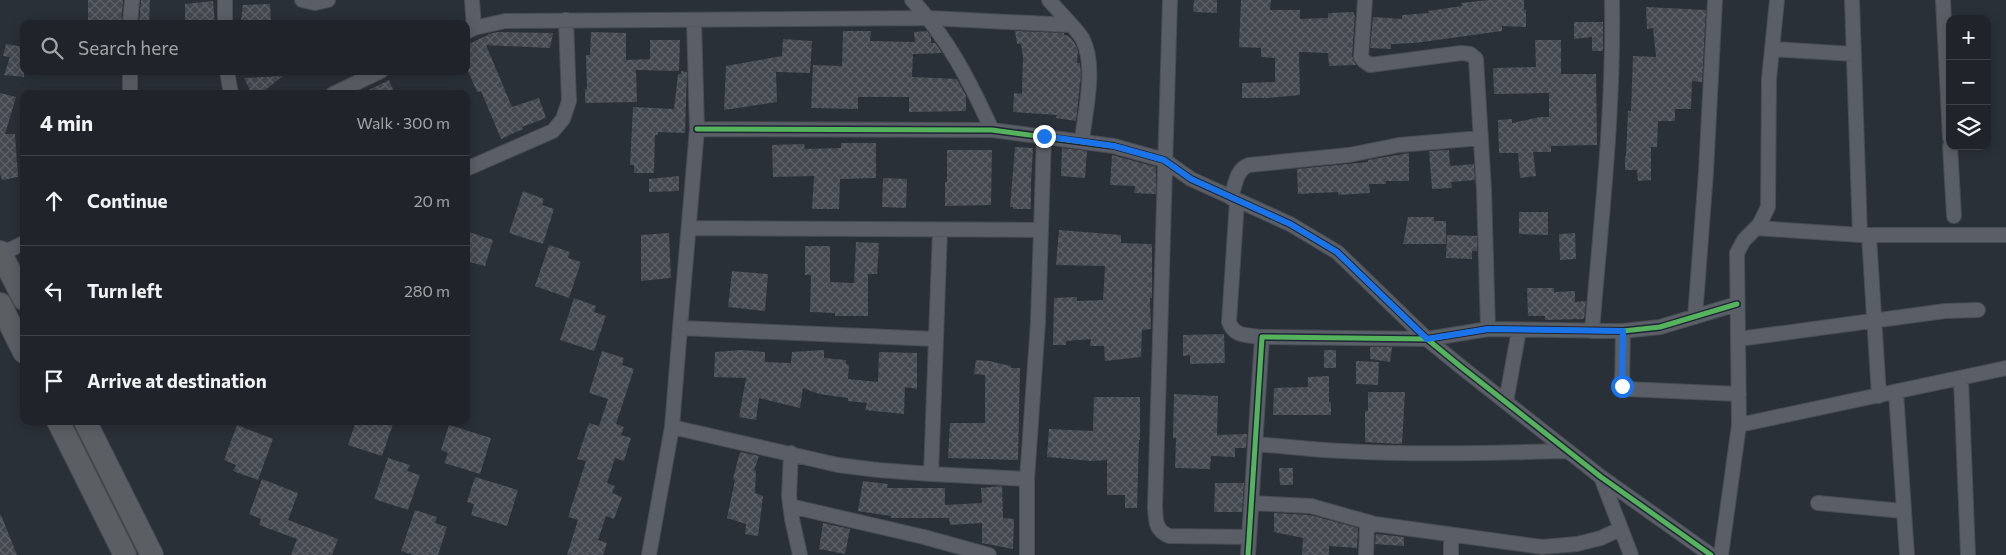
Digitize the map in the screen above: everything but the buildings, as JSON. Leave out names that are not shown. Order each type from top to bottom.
[{"type":"highway","points":[[1,253],[20,291]]},
{"type":"highway","points":[[0,304],[20,344]]},
{"type":"highway","points":[[60,425],[125,555]]},
{"type":"highway","points":[[87,425],[152,555]]},
{"type":"street","points":[[130,20],[132,0]]},
{"type":"street","points":[[224,0],[225,20]]},
{"type":"street","points":[[302,0],[315,3],[328,0]]},
{"type":"street","points":[[472,0],[470,30],[505,21],[566,20],[929,18],[1070,25]]},
{"type":"street","points":[[912,0],[929,18],[964,71],[992,130]]},
{"type":"street","points":[[1049,0],[1081,36],[1086,48],[1090,67],[1082,141]]},
{"type":"street","points":[[1170,0],[1164,160],[1156,525],[1161,532],[1169,536],[1249,537]]},
{"type":"street","points":[[1365,0],[1361,57],[1366,64],[1461,53],[1474,56],[1476,59],[1484,190],[1488,329]]},
{"type":"street","points":[[1592,331],[1610,117],[1613,54],[1612,0]]},
{"type":"street","points":[[1694,317],[1706,172],[1715,0]]},
{"type":"street","points":[[1720,555],[1739,425],[1737,253],[1744,240],[1756,228],[1768,207],[1770,79],[1776,0]]},
{"type":"street","points":[[1852,0],[1865,235],[1875,322],[1879,396]]},
{"type":"street","points":[[1942,0],[1948,105]]},
{"type":"street","points":[[470,168],[553,131],[563,119],[569,101],[566,20]]},
{"type":"street","points":[[649,555],[672,427],[696,129],[694,20]]},
{"type":"street","points":[[1772,49],[1854,54]]},
{"type":"street","points":[[130,75],[130,90]]},
{"type":"street","points":[[229,75],[230,90]]},
{"type":"street","points":[[341,90],[373,75]]},
{"type":"street","points":[[696,129],[992,130],[1114,146],[1164,160],[1180,173],[1234,200],[1290,224],[1337,252],[1427,339],[1601,477],[1711,555]]},
{"type":"street","points":[[1028,555],[1027,478],[1038,322],[1044,136]]},
{"type":"street","points":[[1481,138],[1399,145],[1350,155],[1242,167],[1239,171],[1234,200],[1229,322],[1231,329],[1237,334],[1262,337],[1427,339],[1488,329],[1623,331],[1660,327],[1738,304]]},
{"type":"street","points":[[1950,150],[1954,216]]},
{"type":"street","points":[[688,228],[1041,230]]},
{"type":"street","points":[[1756,228],[1865,235],[2006,235]]},
{"type":"street","points":[[931,474],[940,230]]},
{"type":"street","points":[[1,253],[20,245]]},
{"type":"street","points":[[1739,339],[1875,322],[1944,311],[1978,310]]},
{"type":"street","points":[[680,328],[935,339]]},
{"type":"street","points":[[1506,402],[1519,330]]},
{"type":"street","points":[[1623,331],[1621,378],[1622,386],[1626,389],[1739,394]]},
{"type":"street","points":[[1248,555],[1262,337]]},
{"type":"street","points":[[1739,425],[2006,368]]},
{"type":"street","points":[[1961,378],[1968,555]]},
{"type":"street","points":[[1896,392],[1907,555]]},
{"type":"street","points":[[672,427],[790,452],[838,465],[931,474],[1027,478]]},
{"type":"street","points":[[1255,444],[1341,451],[1398,453],[1464,454],[1568,451]]},
{"type":"street","points":[[790,452],[790,506],[800,555]]},
{"type":"street","points":[[1601,477],[1631,555]]},
{"type":"street","points":[[1251,503],[1312,506],[1375,524],[1542,551],[1601,538],[1620,529]]},
{"type":"street","points":[[1818,503],[1904,511]]},
{"type":"street","points":[[790,506],[924,537],[988,555]]},
{"type":"street","points":[[1366,555],[1367,528],[1375,524]]},
{"type":"street","points":[[1451,535],[1451,555]]},
{"type":"cycle path","points":[[697,129],[992,130],[1114,146],[1164,160],[1191,179],[1290,224],[1337,252],[1427,339],[1460,366],[1601,477],[1711,555]]},
{"type":"cycle path","points":[[1248,555],[1262,337],[1427,339],[1488,329],[1623,331],[1660,327],[1737,304]]},
{"type":"route","points":[[1044,136],[1114,146],[1164,160],[1191,179],[1290,224],[1337,252],[1427,339],[1488,329],[1623,331],[1622,386]]}]
